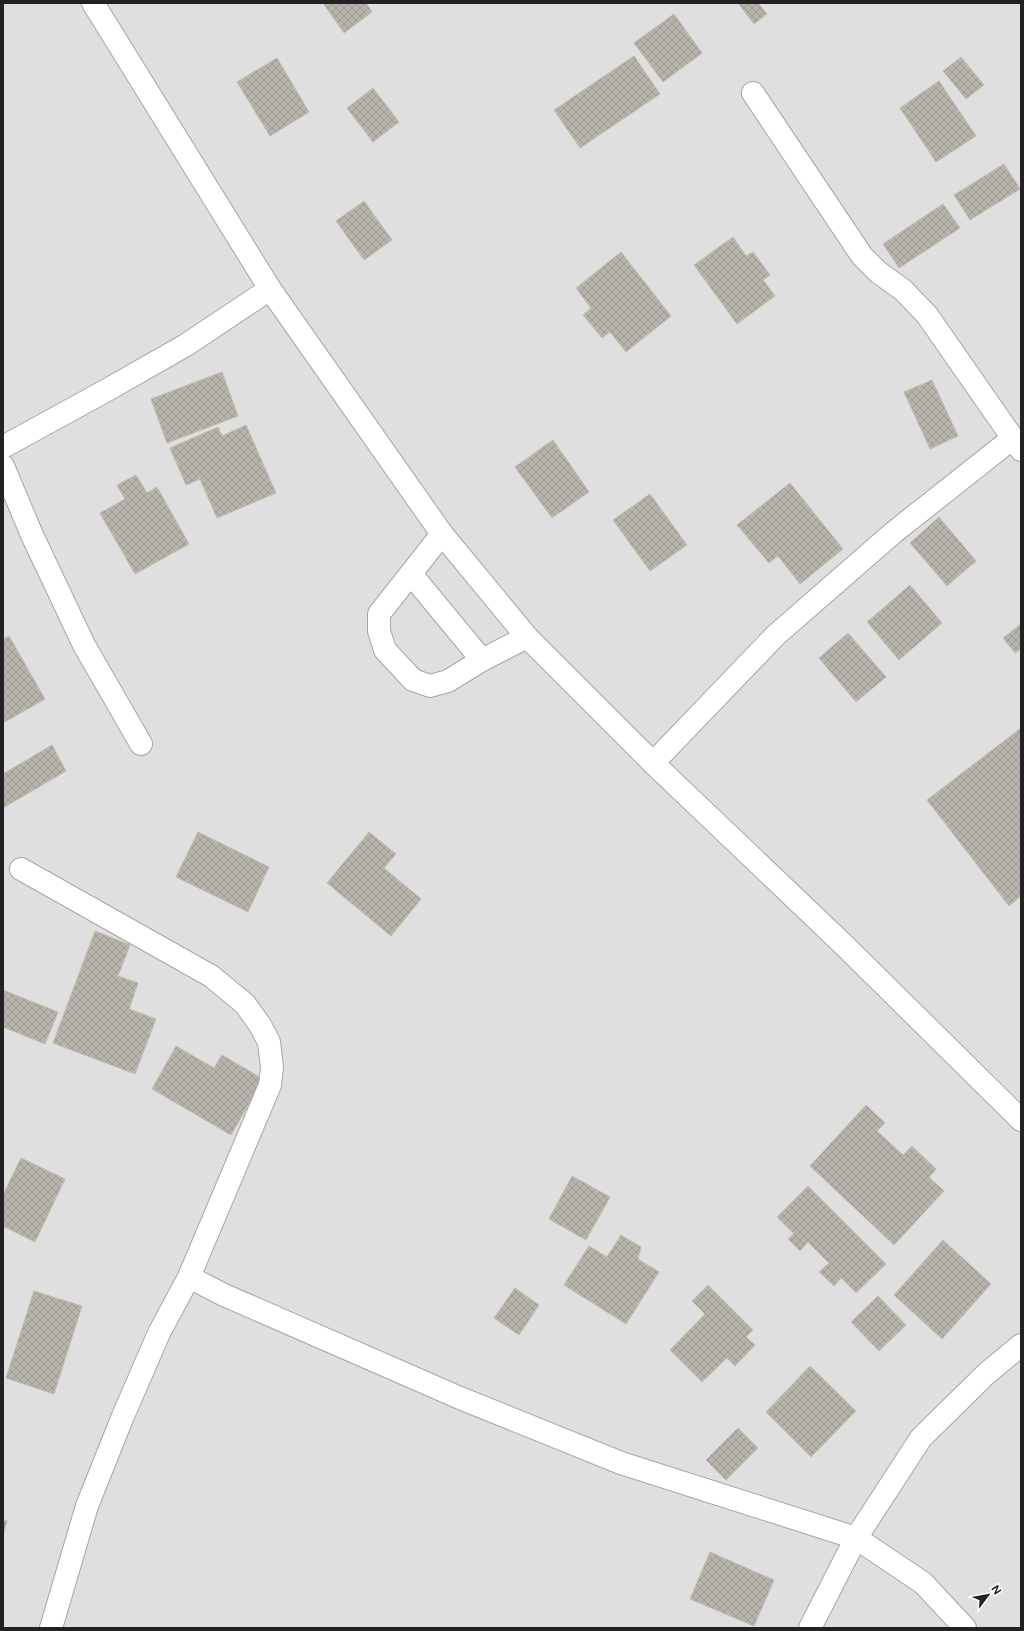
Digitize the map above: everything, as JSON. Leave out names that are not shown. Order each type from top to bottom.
[{"type":"street","points":[[93,3],[270,289],[442,534],[527,637],[653,763],[845,946],[1021,1120]]},
{"type":"street","points":[[653,763],[776,635],[893,533],[1017,444],[927,315],[903,290],[878,272],[862,256],[753,93]]},
{"type":"street","points":[[3,447],[180,348],[270,289]]},
{"type":"street","points":[[3,466],[32,535],[84,645],[141,744]]},
{"type":"street","points":[[442,534],[379,614],[379,631],[385,650],[413,680],[430,686],[448,681],[482,660],[527,637]]},
{"type":"street","points":[[411,574],[482,660]]},
{"type":"street","points":[[21,869],[211,976],[245,1004],[260,1025],[269,1042],[272,1067],[270,1085],[189,1278],[156,1340],[123,1416],[87,1506],[51,1628]]},
{"type":"street","points":[[189,1278],[224,1295],[460,1398],[621,1463],[856,1538],[923,1583],[965,1628]]},
{"type":"street","points":[[810,1628],[856,1538],[921,1438],[986,1374],[1021,1345]]},
{"type":"shaded area","points":[[3,3],[1021,3],[1021,1628],[3,1628]]},
{"type":"building","points":[[323,3],[366,3],[372,12],[344,33]]},
{"type":"building","points":[[738,3],[758,3],[767,14],[754,24]]},
{"type":"building","points":[[674,14],[702,53],[663,82],[634,43]]},
{"type":"building","points":[[634,56],[660,94],[580,148],[554,110]]},
{"type":"building","points":[[961,57],[984,85],[966,99],[943,71]]},
{"type":"building","points":[[277,58],[309,112],[270,136],[237,82]]},
{"type":"building","points":[[939,81],[976,136],[936,162],[900,108]]},
{"type":"building","points":[[373,88],[399,122],[373,142],[347,108]]},
{"type":"building","points":[[1004,164],[1020,189],[970,220],[954,195]]},
{"type":"building","points":[[364,201],[392,240],[364,260],[336,221]]},
{"type":"building","points":[[943,204],[960,228],[899,268],[883,244]]},
{"type":"building","points":[[733,237],[746,256],[753,252],[770,275],[763,280],[775,296],[737,324],[694,265]]},
{"type":"building","points":[[621,252],[671,316],[626,352],[610,332],[602,338],[583,315],[591,308],[576,288]]},
{"type":"building","points":[[222,372],[238,416],[167,443],[151,399]]},
{"type":"building","points":[[932,380],[958,436],[930,449],[904,392]]},
{"type":"building","points":[[246,425],[276,493],[217,518],[200,479],[186,485],[170,448],[218,427],[222,436]]},
{"type":"building","points":[[553,440],[589,492],[552,518],[515,467]]},
{"type":"building","points":[[136,475],[147,493],[157,487],[189,544],[135,574],[100,513],[125,499],[117,485]]},
{"type":"building","points":[[790,483],[843,549],[800,584],[778,556],[769,563],[737,525]]},
{"type":"building","points":[[650,494],[687,545],[650,571],[613,520]]},
{"type":"building","points":[[939,517],[976,561],[947,586],[910,543]]},
{"type":"building","points":[[910,585],[942,623],[899,660],[867,622]]},
{"type":"building","points":[[1021,624],[1021,649],[1015,653],[1003,638]]},
{"type":"building","points":[[848,633],[886,677],[856,702],[819,658]]},
{"type":"building","points":[[9,636],[45,699],[3,723],[3,639]]},
{"type":"building","points":[[1021,728],[1021,896],[1009,906],[927,800]]},
{"type":"building","points":[[52,745],[66,771],[3,808],[3,774]]},
{"type":"building","points":[[198,832],[269,867],[248,912],[176,877]]},
{"type":"building","points":[[369,832],[396,854],[384,868],[421,899],[391,936],[327,883]]},
{"type":"building","points":[[95,931],[130,945],[118,976],[138,983],[129,1009],[156,1019],[135,1074],[53,1043]]},
{"type":"building","points":[[3,990],[58,1012],[45,1044],[3,1027]]},
{"type":"building","points":[[176,1046],[214,1068],[222,1055],[263,1079],[231,1135],[152,1089]]},
{"type":"building","points":[[866,1105],[885,1123],[877,1131],[903,1155],[912,1146],[936,1169],[929,1177],[944,1191],[894,1245],[810,1166]]},
{"type":"building","points":[[21,1158],[65,1179],[35,1242],[3,1226],[3,1195]]},
{"type":"building","points":[[572,1176],[610,1197],[586,1240],[549,1219]]},
{"type":"building","points":[[808,1186],[886,1264],[856,1293],[841,1278],[834,1286],[819,1272],[829,1263],[808,1242],[800,1251],[788,1239],[794,1234],[777,1217]]},
{"type":"building","points":[[621,1235],[641,1247],[638,1259],[659,1272],[626,1324],[564,1285],[589,1246],[607,1257]]},
{"type":"building","points":[[943,1240],[991,1284],[942,1339],[894,1295]]},
{"type":"building","points":[[708,1285],[753,1330],[746,1337],[755,1345],[735,1366],[727,1358],[702,1382],[670,1350],[705,1314],[692,1301]]},
{"type":"building","points":[[515,1288],[539,1305],[519,1335],[494,1318]]},
{"type":"building","points":[[34,1291],[82,1306],[54,1394],[6,1378]]},
{"type":"building","points":[[878,1296],[906,1325],[879,1351],[851,1322]]},
{"type":"building","points":[[810,1366],[856,1411],[811,1457],[766,1412]]},
{"type":"building","points":[[738,1428],[758,1448],[726,1480],[706,1460]]},
{"type":"building","points":[[3,1520],[7,1521],[3,1536]]},
{"type":"building","points":[[710,1552],[774,1580],[754,1626],[690,1599]]}]
